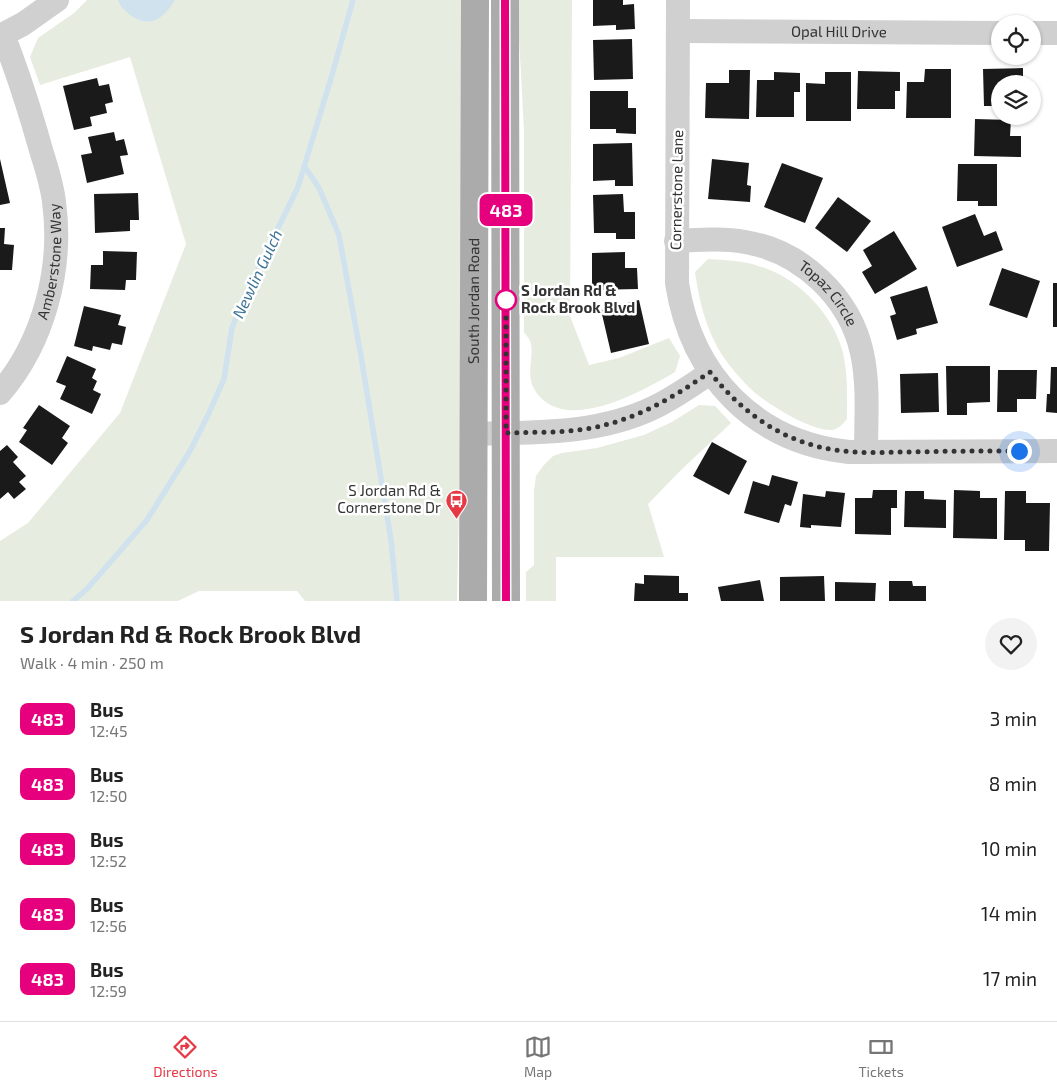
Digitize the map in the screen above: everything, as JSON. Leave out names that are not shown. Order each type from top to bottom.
[{"type":"main road","name":"South Jordan Road","points":[[473,601],[475,0]]},
{"type":"main road","points":[[505,0],[506,601]]},
{"type":"street","points":[[1,36],[23,24],[57,0]]},
{"type":"street","name":"Cornerstone Lane","points":[[678,0],[677,283],[681,305],[695,346],[710,372],[731,397],[747,412],[776,430],[795,439],[834,450],[866,452],[1057,451]]},
{"type":"street","name":"Opal Hill Drive","points":[[678,31],[991,33]]},
{"type":"street","points":[[1041,33],[1057,33]]},
{"type":"street","name":"Amberstone Way","points":[[0,393],[13,378],[22,363],[42,320],[53,274],[56,239],[51,184],[30,115],[1,36]]},
{"type":"street","name":"Topaz Circle","points":[[676,241],[746,242],[773,249],[809,271],[838,299],[854,326],[862,354],[866,384],[866,452]]},
{"type":"street","points":[[473,434],[568,431],[607,424],[656,407],[710,372]]},
{"type":"shaded area","points":[[87,0],[462,0],[463,321],[457,601],[305,601],[297,591],[199,591],[178,601],[0,601],[0,541],[28,523],[120,413],[186,244],[130,57],[40,85],[30,57],[38,38],[74,13]]},
{"type":"shaded area","points":[[517,0],[572,0],[570,316],[589,365],[619,358],[669,338],[680,356],[675,372],[642,390],[601,406],[581,410],[562,409],[545,402],[533,387],[530,376],[532,351],[530,340],[524,332],[524,131]]},
{"type":"shaded area","points":[[708,259],[730,260],[751,264],[778,274],[803,291],[824,313],[839,339],[845,361],[847,419],[841,426],[832,430],[824,429],[814,427],[791,417],[754,392],[733,370],[716,345],[704,315],[699,294],[695,272]]},
{"type":"shaded area","points":[[699,405],[715,406],[731,423],[648,504],[664,557],[556,557],[556,601],[526,601],[526,572],[534,565],[534,491],[536,476],[543,466],[553,456],[562,453],[597,448],[644,435],[672,422]]},
{"type":"water","points":[[118,0],[175,0],[161,17],[156,20],[144,21],[130,15],[121,7]]},
{"type":"building","points":[[593,0],[623,0],[623,5],[634,4],[635,29],[616,30],[616,25],[593,26]]},
{"type":"building","points":[[632,39],[633,79],[594,80],[593,40]]},
{"type":"building","points":[[1023,68],[1023,75],[991,75],[991,106],[984,106],[983,69]]},
{"type":"building","points":[[925,69],[951,69],[951,118],[906,118],[907,82],[924,82]]},
{"type":"building","points":[[729,70],[750,70],[749,119],[705,118],[706,83],[729,83]]},
{"type":"building","points":[[858,71],[900,72],[900,91],[895,91],[895,109],[857,109]]},
{"type":"building","points":[[774,72],[800,73],[800,92],[794,92],[794,117],[756,117],[757,80],[774,80]]},
{"type":"building","points":[[825,72],[851,72],[851,121],[806,121],[806,83],[825,84]]},
{"type":"building","points":[[97,78],[99,86],[109,84],[113,102],[105,104],[107,113],[90,117],[92,126],[74,130],[63,86]]},
{"type":"building","points":[[590,91],[628,91],[628,108],[636,108],[636,134],[616,133],[616,129],[590,129]]},
{"type":"building","points":[[975,119],[991,119],[991,125],[1011,125],[1010,136],[1021,136],[1021,157],[974,156]]},
{"type":"building","points":[[114,132],[116,141],[124,139],[128,155],[120,156],[124,174],[87,183],[81,155],[92,153],[88,137]]},
{"type":"building","points":[[632,143],[633,186],[615,186],[615,180],[593,181],[593,144]]},
{"type":"building","points":[[0,159],[10,203],[0,205]]},
{"type":"building","points":[[712,159],[749,163],[747,185],[751,186],[750,202],[708,199]]},
{"type":"building","points":[[782,163],[823,178],[805,223],[764,207]]},
{"type":"building","points":[[958,164],[997,164],[997,206],[978,206],[978,201],[957,201]]},
{"type":"building","points":[[138,193],[139,220],[130,220],[130,231],[95,233],[94,194]]},
{"type":"building","points":[[623,194],[624,212],[635,212],[635,239],[616,239],[616,233],[594,233],[593,195]]},
{"type":"building","points":[[838,197],[871,221],[847,252],[815,228]]},
{"type":"building","points":[[975,214],[984,236],[996,231],[1003,250],[957,267],[942,227]]},
{"type":"building","points":[[0,228],[5,228],[4,244],[14,245],[12,270],[0,270]]},
{"type":"building","points":[[894,231],[917,269],[875,294],[862,272],[872,266],[863,250]]},
{"type":"building","points":[[103,251],[137,252],[136,280],[126,280],[125,290],[90,289],[91,265],[103,265]]},
{"type":"building","points":[[625,252],[625,268],[637,268],[638,289],[592,290],[592,253]]},
{"type":"building","points":[[1002,268],[1040,281],[1027,318],[989,305]]},
{"type":"building","points":[[1053,283],[1057,283],[1057,327],[1053,327]]},
{"type":"building","points":[[927,286],[938,323],[916,329],[917,334],[897,340],[890,316],[896,314],[890,297]]},
{"type":"building","points":[[639,300],[649,344],[611,353],[601,310]]},
{"type":"building","points":[[84,306],[121,315],[118,325],[126,327],[122,345],[112,343],[110,350],[93,346],[92,351],[74,346]]},
{"type":"building","points":[[67,356],[96,369],[92,378],[97,381],[93,390],[101,394],[92,414],[60,399],[66,386],[56,382]]},
{"type":"building","points":[[946,366],[990,366],[990,402],[967,403],[967,415],[947,415]]},
{"type":"building","points":[[1051,367],[1057,367],[1057,413],[1046,412],[1047,394],[1050,394]]},
{"type":"building","points":[[998,370],[1037,370],[1036,399],[1017,399],[1017,412],[997,412]]},
{"type":"building","points":[[938,373],[939,412],[901,413],[900,374]]},
{"type":"building","points":[[39,405],[70,426],[62,438],[68,443],[52,465],[19,442],[27,430],[23,428]]},
{"type":"building","points":[[712,442],[747,461],[729,495],[693,476]]},
{"type":"building","points":[[7,445],[18,457],[13,462],[26,476],[19,482],[26,489],[14,499],[8,492],[0,499],[0,451]]},
{"type":"building","points":[[772,475],[798,482],[791,506],[785,504],[779,523],[744,513],[753,481],[769,486]]},
{"type":"building","points":[[873,490],[897,490],[897,508],[891,508],[891,535],[855,534],[855,498],[872,498]]},
{"type":"building","points":[[954,490],[980,491],[980,498],[997,498],[997,539],[953,538]]},
{"type":"building","points":[[826,491],[845,493],[841,527],[811,525],[811,528],[800,527],[803,494],[825,497]]},
{"type":"building","points":[[905,491],[924,491],[924,499],[946,500],[946,528],[904,527]]},
{"type":"building","points":[[1005,491],[1026,491],[1026,503],[1050,503],[1049,551],[1025,551],[1025,540],[1004,540]]},
{"type":"building","points":[[644,575],[679,576],[679,593],[688,593],[688,601],[634,601],[635,583],[644,584]]},
{"type":"building","points":[[824,576],[825,601],[780,601],[780,577]]},
{"type":"building","points":[[760,580],[764,601],[721,601],[718,587]]},
{"type":"building","points":[[889,581],[912,581],[913,586],[926,586],[926,601],[889,601]]},
{"type":"building","points":[[835,582],[876,583],[875,601],[835,601]]},
{"type":"waterway","name":"Newlin Gulch","points":[[73,601],[87,589],[147,520],[190,451],[209,413],[224,379],[232,328],[244,298],[298,187],[353,0]]},
{"type":"waterway","points":[[305,167],[319,188],[339,235],[391,540],[397,601]]},
{"type":"bus line","name":"483","points":[[505,0],[506,601]]},
{"type":"place","name":"S Jordan Rd & Rock Brook Blvd","points":[[506,300]]},
{"type":"place","name":"S Jordan Rd & Cornerstone Dr","points":[[457,519]]},
{"type":"route","points":[[506,300],[506,433],[568,431],[607,424],[656,407],[710,372],[731,397],[760,421],[795,439],[816,446],[849,452],[1019,451]]}]
